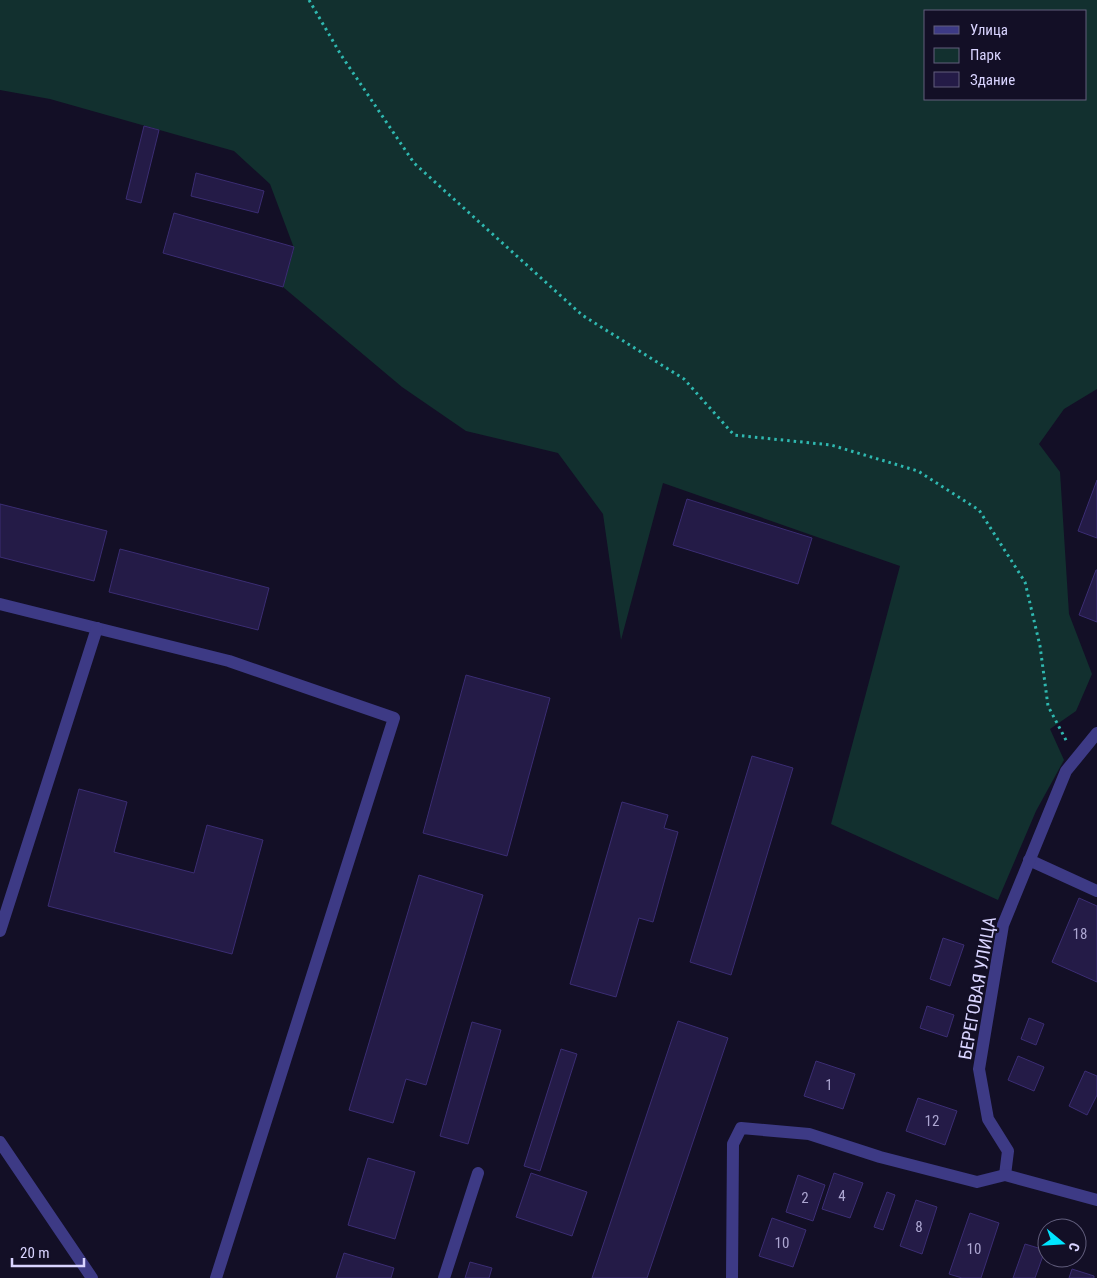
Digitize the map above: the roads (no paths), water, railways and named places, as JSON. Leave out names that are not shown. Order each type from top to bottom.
[{"type":"street","points":[[0,604],[229,661],[394,718],[216,1278]]},
{"type":"street","points":[[0,932],[97,628]]},
{"type":"street","name":"БЕРЕГОВАЯ УЛИЦА","points":[[1005,1175],[1008,1151],[988,1119],[979,1070],[1003,926],[1066,771],[1097,733]]},
{"type":"street","points":[[1030,860],[1097,891]]},
{"type":"street","points":[[732,1278],[732,1144],[741,1128],[809,1134],[880,1157],[978,1182],[1005,1175],[1097,1200]]},
{"type":"street","points":[[0,1142],[92,1278]]},
{"type":"street","points":[[444,1278],[478,1173]]}]
